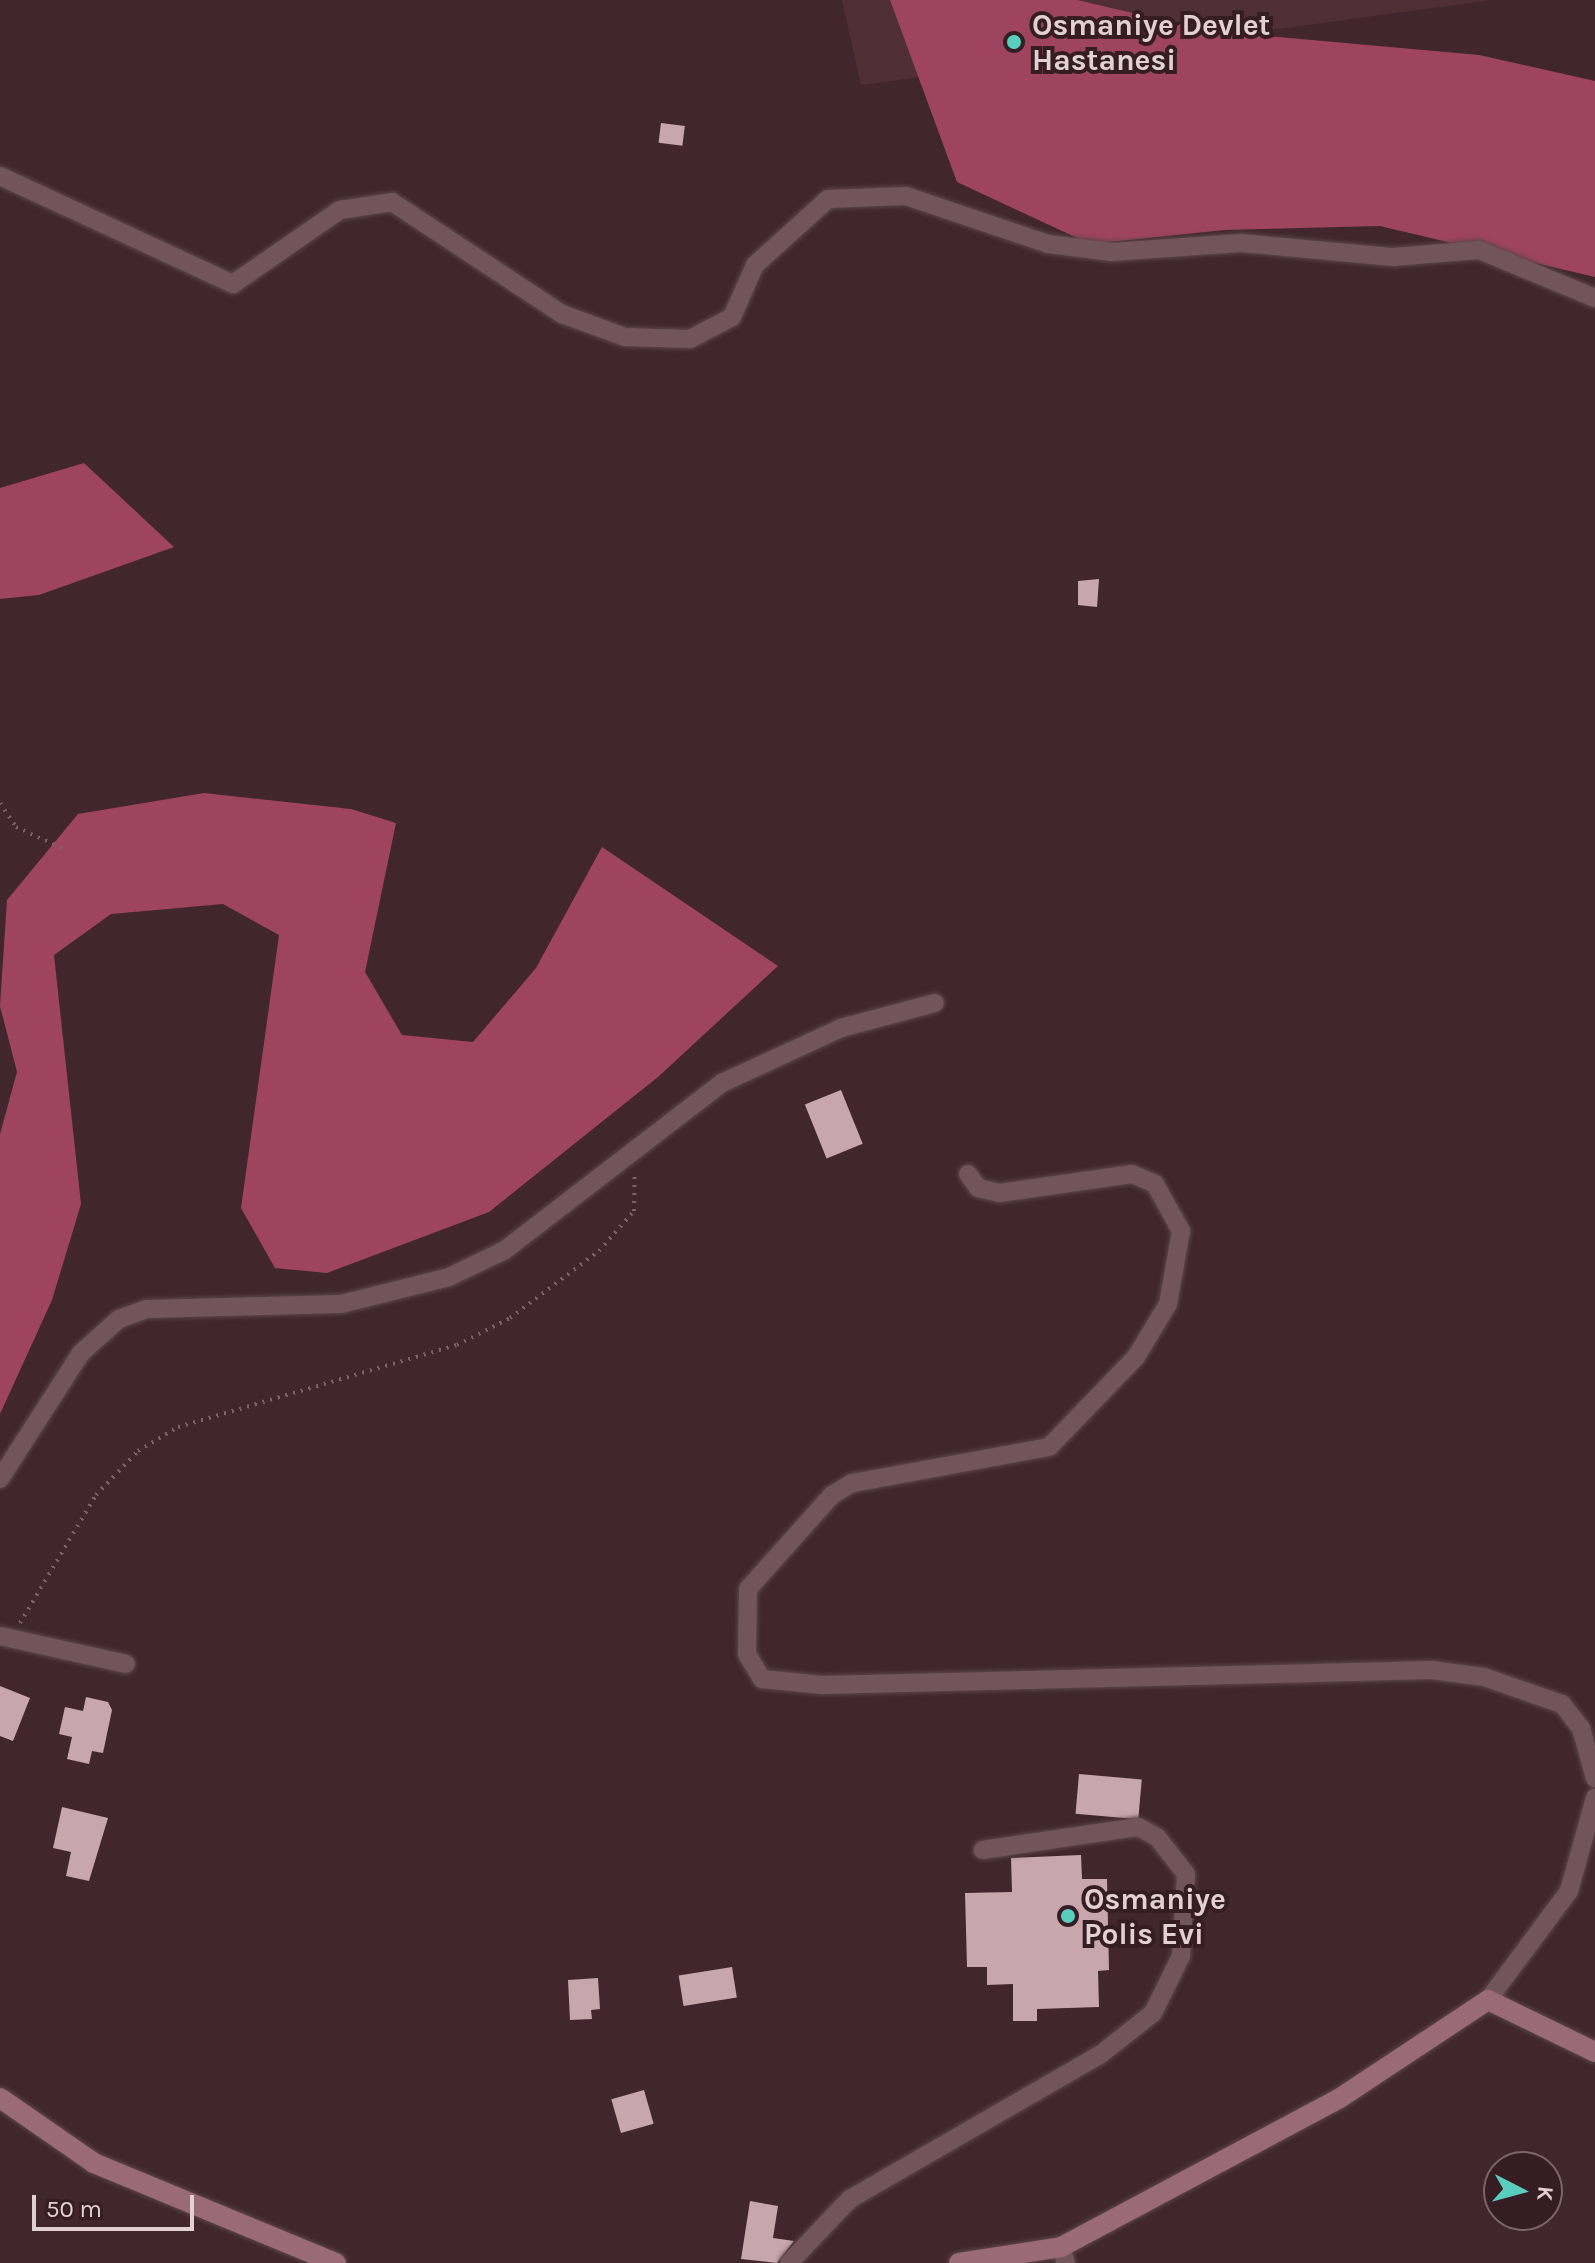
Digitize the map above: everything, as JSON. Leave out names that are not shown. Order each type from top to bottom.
[{"type":"street","points":[[0,176],[233,284],[340,210],[392,202],[562,314],[625,337],[690,339],[732,317],[755,265],[828,199],[906,196],[1048,244],[1111,252],[1241,243],[1393,257],[1479,250],[1595,298]]},
{"type":"street","points":[[0,1479],[81,1353],[119,1319],[147,1309],[304,1308],[404,1294],[505,1250],[632,1158],[722,1083],[841,1028],[935,1003]]},
{"type":"street","points":[[968,1174],[978,1188],[1000,1193],[1132,1174],[1155,1184],[1181,1231],[1168,1304],[1136,1357],[1049,1447],[852,1483],[832,1495],[748,1589],[747,1654],[762,1679],[823,1685],[1432,1670],[1484,1677],[1562,1704],[1581,1728],[1595,1778]]},
{"type":"street","points":[[5,1637],[126,1664]]},
{"type":"street","points":[[959,2263],[1063,2255],[1340,2098],[1488,2000],[1569,1891],[1595,1798]]},
{"type":"street","points":[[789,2263],[850,2199],[1101,2054],[1153,2013],[1181,1956],[1186,1874],[1157,1837],[1138,1827],[983,1850]]},
{"type":"street","points":[[1488,2000],[1595,2052]]},
{"type":"street","points":[[0,2098],[94,2163],[336,2263]]},
{"type":"path","points":[[0,803],[16,827],[66,850]]},
{"type":"path","points":[[5,1637],[96,1495],[138,1451],[178,1427],[457,1345],[510,1318],[599,1251],[634,1211],[639,1193],[632,1158]]},
{"type":"shaded area","name":"Osmaniye Devlet Hastanesi","points":[[842,0],[1492,0],[861,85]]},
{"type":"shaded area","points":[[890,0],[1077,0],[1210,31],[1479,55],[1595,81],[1595,277],[1380,226],[1225,230],[1090,244],[957,182]]},
{"type":"shaded area","points":[[84,463],[174,547],[39,595],[0,599],[0,488]]},
{"type":"shaded area","points":[[204,793],[351,809],[396,823],[365,972],[402,1035],[473,1042],[536,968],[602,847],[778,966],[658,1077],[489,1212],[327,1273],[275,1268],[241,1208],[279,935],[223,904],[111,914],[54,955],[81,1204],[52,1300],[0,1414],[0,1134],[17,1072],[0,1006],[7,900],[78,814]]},
{"type":"building","points":[[661,123],[685,126],[682,146],[659,143]]},
{"type":"building","points":[[1099,579],[1097,607],[1078,605],[1078,581]]},
{"type":"building","points":[[841,1090],[863,1144],[827,1158],[805,1105]]},
{"type":"building","points":[[0,1686],[30,1698],[13,1741],[0,1736]]},
{"type":"building","points":[[86,1697],[108,1702],[112,1710],[103,1753],[92,1751],[89,1764],[67,1759],[72,1737],[59,1734],[65,1707],[83,1711]]},
{"type":"building","points":[[1079,1774],[1142,1779],[1138,1819],[1076,1814]]},
{"type":"building","points":[[62,1807],[108,1818],[89,1881],[66,1876],[71,1852],[53,1848]]},
{"type":"building","points":[[1081,1855],[1082,1879],[1107,1879],[1109,1970],[1098,1971],[1099,2007],[1037,2009],[1037,2021],[1013,2021],[1013,1984],[987,1985],[987,1967],[967,1967],[965,1893],[1012,1892],[1011,1858]]},
{"type":"building","points":[[732,1967],[737,1998],[684,2006],[679,1975]]},
{"type":"building","points":[[598,1978],[600,2009],[591,2010],[592,2019],[570,2020],[568,1980]]},
{"type":"building","points":[[644,2090],[654,2124],[621,2133],[611,2099]]},
{"type":"building","points":[[750,2201],[778,2206],[773,2238],[794,2241],[777,2263],[741,2259]]},
{"type":"place","name":"Osmaniye Devlet Hastanesi","points":[[1014,42]]},
{"type":"place","name":"Osmaniye Polis Evi","points":[[1068,1916]]}]
